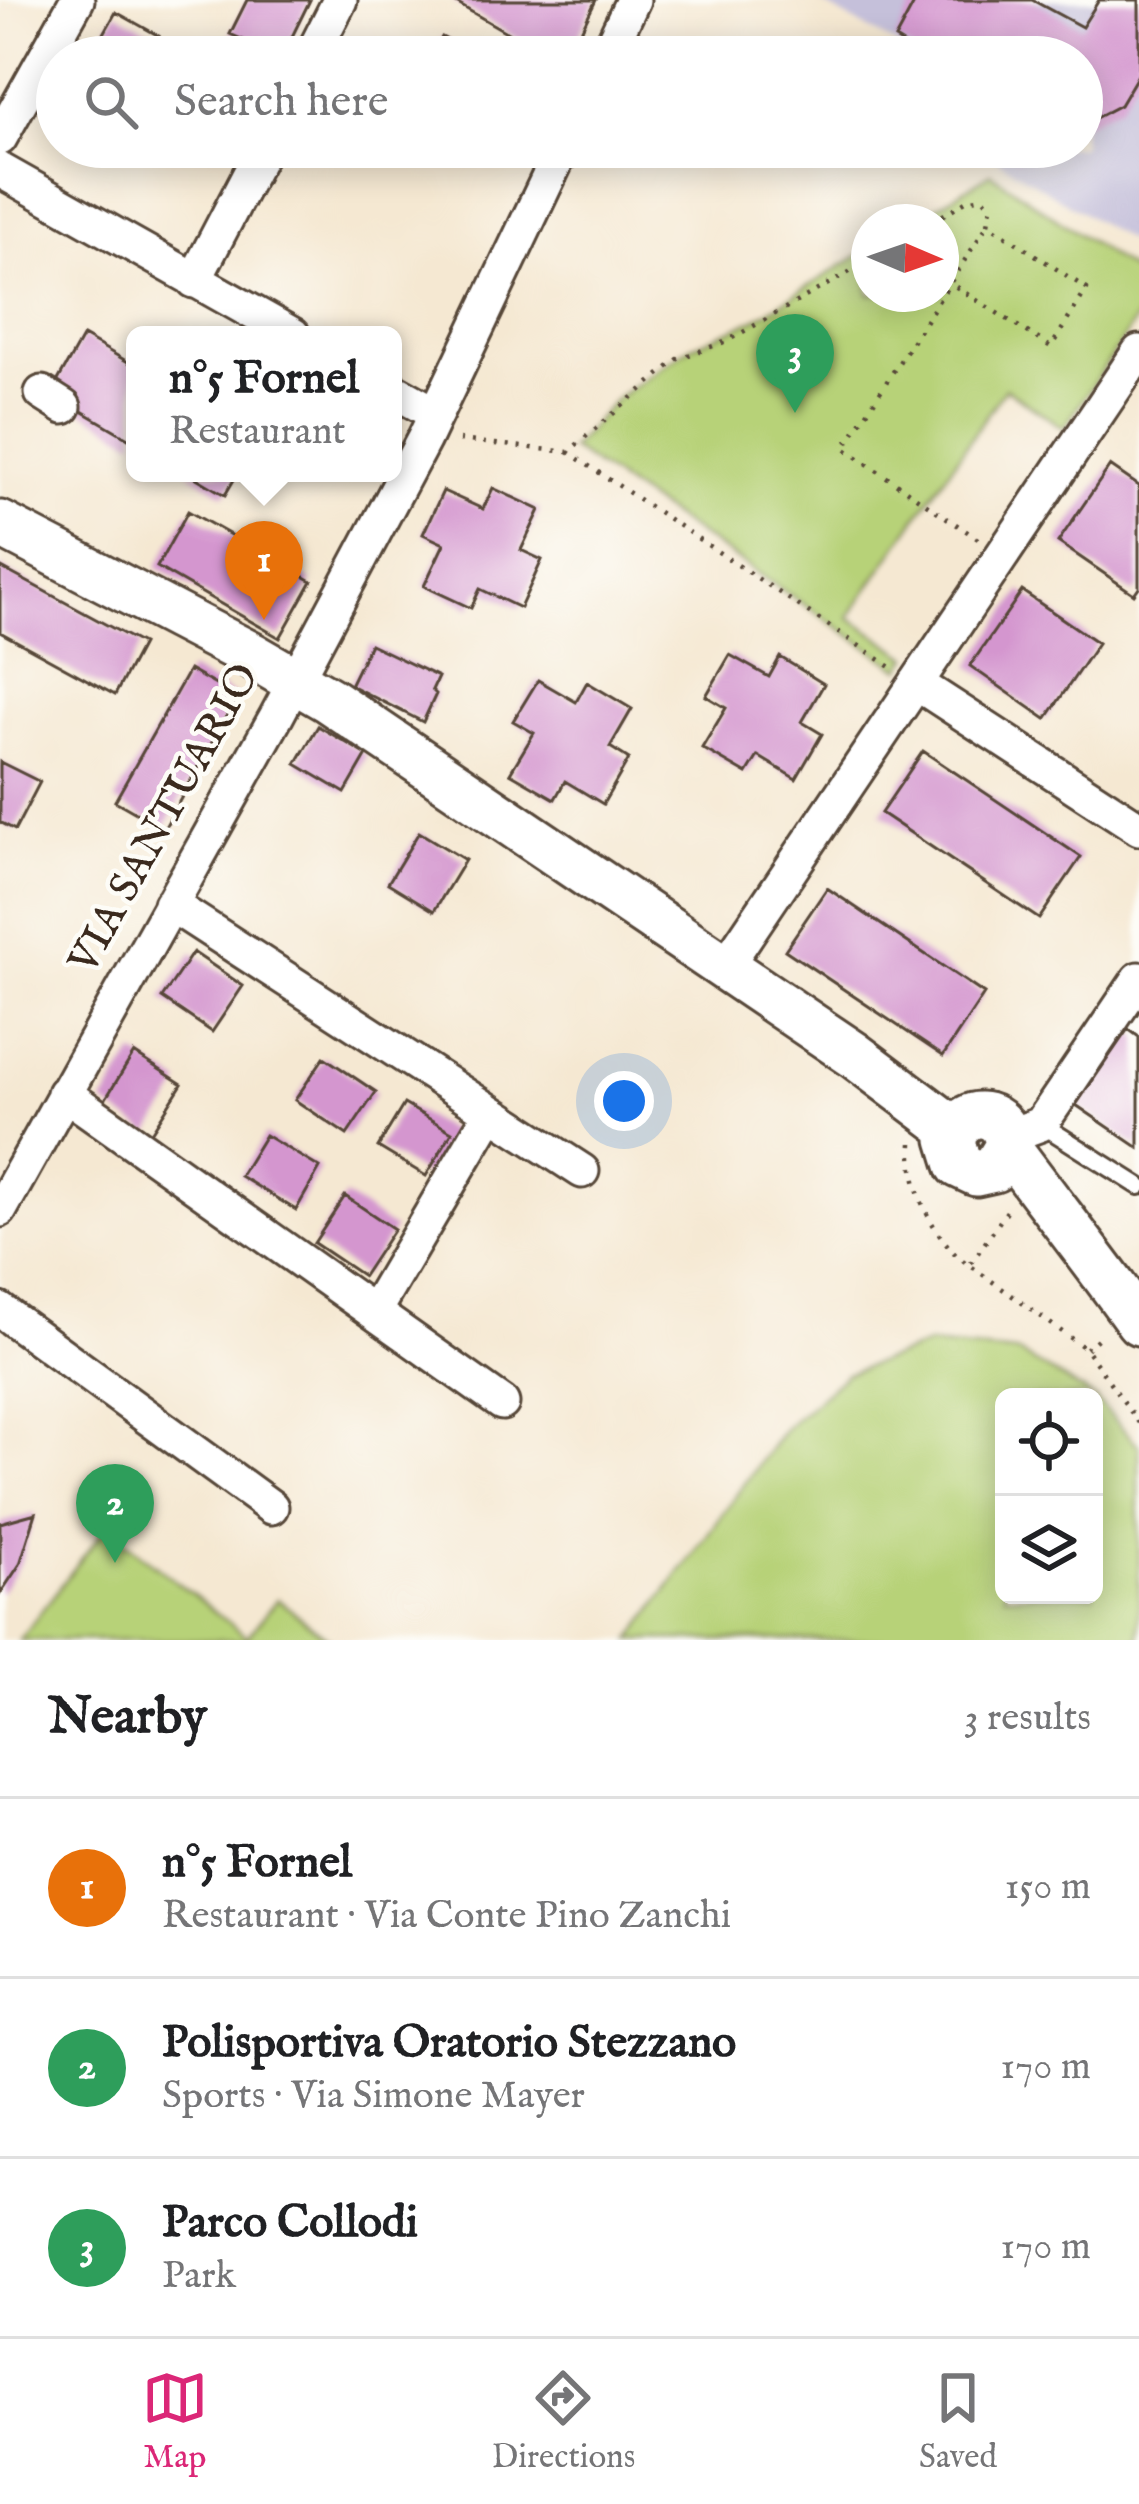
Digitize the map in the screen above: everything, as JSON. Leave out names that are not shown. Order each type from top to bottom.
[{"type":"street","points":[[57,36],[77,0]]},
{"type":"street","points":[[322,36],[340,0]]},
{"type":"street","points":[[616,36],[633,0]]},
{"type":"street","points":[[0,138],[36,73]]},
{"type":"street","points":[[194,281],[253,168]]},
{"type":"street","name":"VIA SANTUARIO","points":[[402,480],[553,168]]},
{"type":"street","points":[[0,170],[276,326]]},
{"type":"street","points":[[725,967],[1139,352]]},
{"type":"street","points":[[402,399],[430,427]]},
{"type":"street","name":"VIA SANTUARIO","points":[[5,1190],[296,680],[401,482]]},
{"type":"street","points":[[0,524],[296,680],[725,967],[939,1118],[959,1166],[967,1171],[1015,1141],[1131,991]]},
{"type":"street","points":[[916,683],[1139,828]]},
{"type":"street","points":[[170,904],[582,1171]]},
{"type":"street","points":[[64,1093],[502,1403]]},
{"type":"street","points":[[374,1311],[491,1112]]},
{"type":"street","points":[[1015,1141],[1139,1322]]},
{"type":"street","points":[[1015,1141],[1018,1196],[1052,1235],[1139,1357]]},
{"type":"street","points":[[0,1310],[271,1507]]},
{"type":"lane","points":[[1015,1141],[1139,1186]]},
{"type":"path","points":[[959,205],[982,197],[991,207],[988,224],[959,270]]},
{"type":"path","points":[[959,290],[1051,347],[1087,289],[988,224]]},
{"type":"path","points":[[568,452],[678,359],[727,341],[851,272]]},
{"type":"path","points":[[932,312],[844,448],[1002,556]]},
{"type":"path","points":[[430,427],[568,452],[916,683]]},
{"type":"path","points":[[939,1118],[915,1123],[911,1150],[919,1199],[940,1237],[969,1264],[1086,1349],[1139,1423]]},
{"type":"shaded area","points":[[815,0],[1139,0],[1139,248],[1011,168],[1103,168],[1103,36],[880,36]]},
{"type":"green space","points":[[991,173],[1139,276],[1139,315],[1064,428],[1005,388],[849,617],[909,657],[901,669],[571,449],[616,399],[690,347],[754,320],[851,260],[851,312],[959,312],[959,204],[941,204]]},
{"type":"green space","points":[[928,1345],[1018,1353],[1078,1388],[995,1388],[995,1604],[1103,1604],[1103,1408],[1139,1446],[1139,1640],[631,1640],[784,1429],[846,1374]]},
{"type":"green space","points":[[106,1527],[247,1637],[277,1599],[330,1640],[19,1640]]},
{"type":"building","points":[[247,0],[310,0],[292,36],[230,34]]},
{"type":"building","points":[[451,0],[596,0],[578,36],[513,36]]},
{"type":"building","points":[[916,0],[1032,0],[1082,27],[1099,0],[1139,0],[1139,73],[1120,105],[1103,114],[1103,36],[897,36]]},
{"type":"building","points":[[116,12],[159,36],[103,36]]},
{"type":"building","points":[[83,336],[126,361],[126,437],[51,393]]},
{"type":"building","points":[[1110,466],[1139,486],[1139,587],[1134,594],[1058,542]]},
{"type":"building","points":[[203,482],[233,482],[225,495]]},
{"type":"building","points":[[493,488],[540,510],[521,550],[542,560],[520,608],[480,589],[471,608],[424,586],[444,544],[423,534],[443,491],[483,509]]},
{"type":"building","points":[[188,511],[312,581],[280,638],[157,567]]},
{"type":"building","points":[[0,567],[142,644],[115,695],[0,632]]},
{"type":"building","points":[[1022,591],[1098,643],[1046,719],[970,666]]},
{"type":"building","points":[[370,644],[438,677],[423,722],[350,685]]},
{"type":"building","points":[[730,655],[769,677],[780,657],[824,684],[802,722],[822,734],[796,779],[758,756],[747,774],[702,748],[726,708],[706,696]]},
{"type":"building","points":[[189,670],[237,697],[164,829],[115,801]]},
{"type":"building","points":[[538,680],[576,702],[587,682],[632,709],[610,747],[629,759],[603,804],[565,781],[555,799],[510,773],[534,733],[513,721]]},
{"type":"building","points":[[318,726],[367,755],[345,793],[296,764]]},
{"type":"building","points":[[923,751],[1081,857],[1039,919],[881,813]]},
{"type":"building","points":[[0,762],[40,782],[15,830],[0,822]]},
{"type":"building","points":[[419,832],[465,860],[434,911],[388,883]]},
{"type":"building","points":[[827,888],[984,994],[943,1056],[785,950]]},
{"type":"building","points":[[193,952],[243,986],[212,1032],[162,998]]},
{"type":"building","points":[[1128,1029],[1139,1037],[1139,1148],[1076,1105]]},
{"type":"building","points":[[134,1053],[182,1084],[150,1134],[103,1103]]},
{"type":"building","points":[[324,1057],[376,1092],[347,1135],[295,1100]]},
{"type":"building","points":[[404,1104],[452,1132],[426,1176],[378,1147]]},
{"type":"building","points":[[265,1135],[320,1168],[296,1210],[240,1176]]},
{"type":"building","points":[[345,1196],[394,1229],[363,1276],[314,1243]]},
{"type":"building","points":[[36,1513],[20,1564],[0,1594],[0,1523]]},
{"type":"place","name":"Parco Collodi","points":[[795,413]]},
{"type":"place","name":"n°5 Fornel","points":[[264,620]]},
{"type":"place","name":"Polisportiva Oratorio Stezzano","points":[[115,1563]]}]
